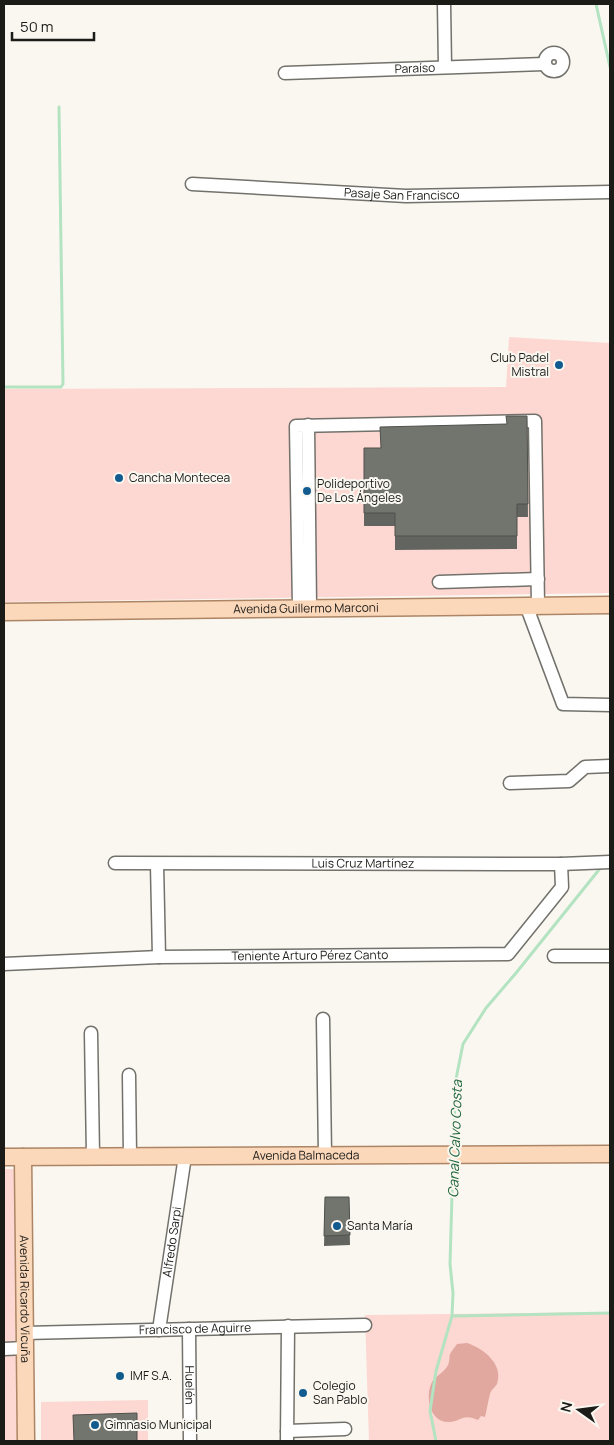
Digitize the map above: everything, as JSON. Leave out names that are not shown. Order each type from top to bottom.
[{"type":"main road","name":"Avenida Guillermo Marconi","points":[[4,612],[304,607],[610,605]]},
{"type":"main road","name":"Avenida Balmaceda","points":[[4,1157],[610,1154]]},
{"type":"main road","name":"Avenida Ricardo Vicuña","points":[[23,1157],[26,1441]]},
{"type":"street","points":[[444,4],[445,67]]},
{"type":"street","name":"Paraíso","points":[[285,73],[544,64]]},
{"type":"street","name":"Pasaje San Francisco","points":[[192,184],[406,196],[610,192]]},
{"type":"street","points":[[304,607],[296,426],[535,421],[538,579],[532,605],[563,704],[610,705]]},
{"type":"street","points":[[439,582],[538,579]]},
{"type":"street","points":[[510,783],[568,781],[585,767],[610,766]]},
{"type":"street","name":"Luis Cruz Martínez","points":[[115,863],[561,864],[610,862]]},
{"type":"street","points":[[157,864],[159,957]]},
{"type":"street","name":"Teniente Arturo Pérez Canto","points":[[4,964],[159,957],[508,954],[562,887],[561,864]]},
{"type":"street","points":[[554,956],[610,956]]},
{"type":"street","points":[[323,1019],[325,1154]]},
{"type":"street","points":[[91,1033],[93,1156]]},
{"type":"street","points":[[129,1075],[130,1156]]},
{"type":"street","name":"Alfredo Sarpi","points":[[159,1330],[185,1156]]},
{"type":"street","name":"Francisco de Aguirre","points":[[4,1349],[25,1340],[189,1328],[365,1325]]},
{"type":"street","points":[[288,1326],[287,1436],[346,1429]]},
{"type":"street","name":"Huelén","points":[[189,1328],[190,1441]]},
{"type":"shaded area","name":"Polideportivo De Los Ángeles","points":[[509,337],[610,343],[610,593],[4,602],[4,389],[506,387]]},
{"type":"shaded area","points":[[4,1169],[21,1169],[24,1441],[4,1441]]},
{"type":"shaded area","points":[[610,1312],[610,1441],[369,1441],[365,1315]]},
{"type":"shaded area","points":[[467,1343],[491,1358],[498,1370],[497,1384],[491,1393],[485,1417],[481,1416],[478,1420],[468,1417],[453,1422],[442,1421],[436,1418],[430,1407],[430,1387],[432,1382],[449,1364],[450,1354],[457,1344]]},
{"type":"shaded area","name":"Gimnasio Municipal","points":[[148,1400],[148,1441],[41,1441],[41,1402]]},
{"type":"building","points":[[506,416],[527,416],[528,504],[517,504],[517,536],[395,536],[395,513],[364,513],[364,448],[381,448],[380,427],[507,424]]},
{"type":"building","name":"Santa María","points":[[325,1197],[349,1197],[350,1235],[324,1236]]},
{"type":"building","points":[[137,1413],[137,1441],[74,1441],[73,1415]]},
{"type":"waterway","name":"Canal Calvo Costa","points":[[596,4],[610,67]]},
{"type":"waterway","points":[[4,387],[61,387],[63,384],[59,107]]},
{"type":"waterway","name":"Canal Calvo Costa","points":[[453,1149],[456,1079],[463,1044],[486,1008],[602,866]]},
{"type":"waterway","name":"Canal Calvo Costa","points":[[436,1441],[430,1411],[436,1371],[452,1316],[453,1293],[450,1264],[453,1160]]},
{"type":"waterway","points":[[452,1316],[610,1313]]},
{"type":"place","name":"Club Padel Mistral","points":[[559,365]]},
{"type":"place","name":"Cancha Montecea","points":[[119,478]]},
{"type":"place","name":"Polideportivo De Los Ángeles","points":[[307,491]]},
{"type":"place","name":"Santa María","points":[[337,1226]]},
{"type":"place","name":"IMF S.A.","points":[[120,1376]]},
{"type":"place","name":"Colegio San Pablo","points":[[303,1393]]},
{"type":"place","name":"Gimnasio Municipal","points":[[95,1425]]}]
